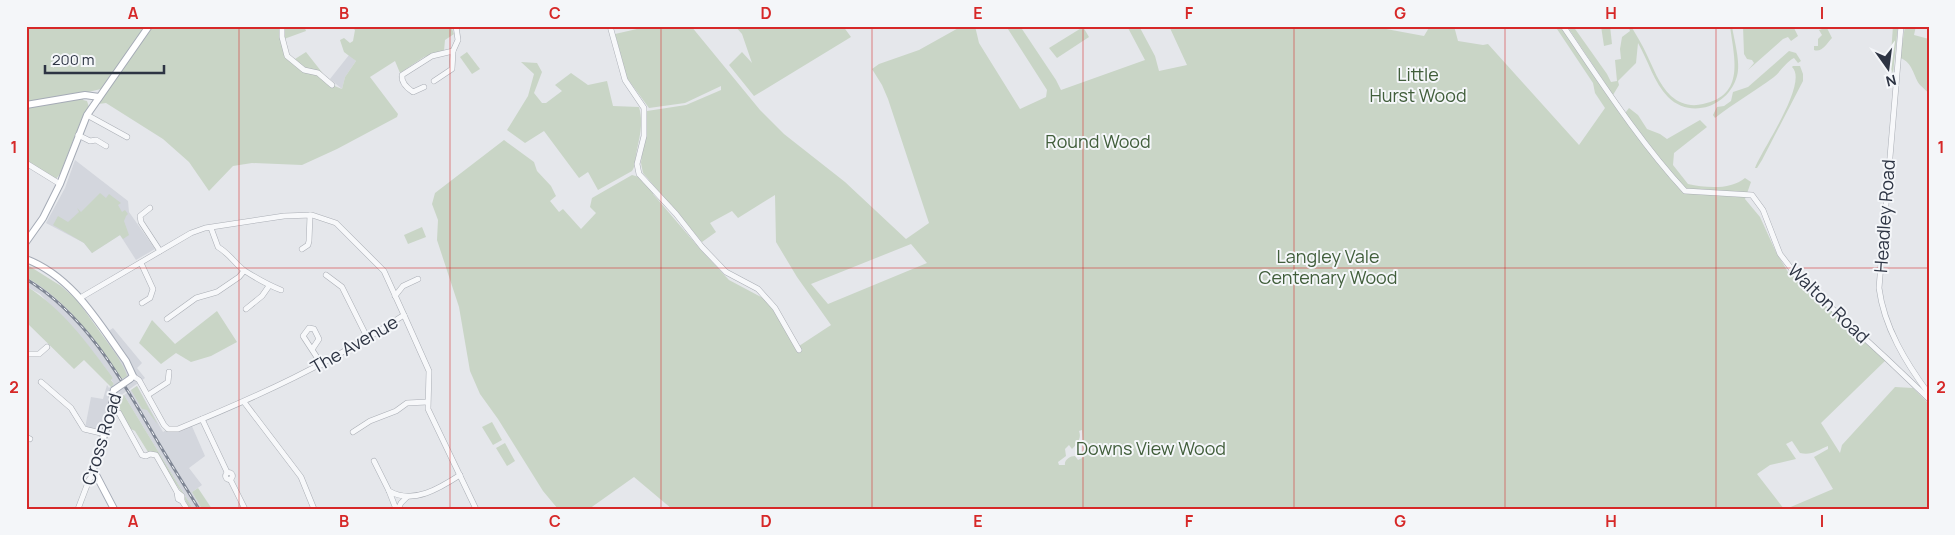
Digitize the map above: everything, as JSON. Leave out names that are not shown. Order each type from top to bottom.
[{"type":"main road","points":[[26,242],[42,218],[60,184],[87,115],[149,26]]},
{"type":"main road","points":[[26,105],[85,96],[99,97]]},
{"type":"main road","points":[[26,259],[58,278],[80,298],[126,361],[131,377]]},
{"type":"main road","name":"Cross Road","points":[[94,473],[93,469],[112,411],[114,390],[131,377]]},
{"type":"main road","points":[[94,473],[114,509]]},
{"type":"street","points":[[282,26],[282,37],[288,56],[304,70],[318,73],[332,85]]},
{"type":"street","points":[[434,81],[452,69],[453,51],[458,40],[456,26]]},
{"type":"street","points":[[610,26],[625,80],[644,108],[644,136],[637,164],[639,174],[726,272],[758,290],[775,308],[799,350]]},
{"type":"street","name":"Walton Road","points":[[1563,26],[1620,111],[1665,169],[1685,191],[1752,195],[1763,210],[1780,254],[1797,276],[1929,399]]},
{"type":"street","name":"Headley Road","points":[[1901,26],[1879,288],[1885,318],[1903,354],[1929,394]]},
{"type":"street","points":[[424,87],[413,92],[407,88],[401,78],[402,75],[428,58],[453,51]]},
{"type":"street","points":[[87,115],[127,137]]},
{"type":"street","points":[[78,135],[90,141],[96,140],[106,146]]},
{"type":"street","points":[[26,163],[60,184]]},
{"type":"street","points":[[150,208],[140,216],[141,222],[160,251]]},
{"type":"street","points":[[302,249],[308,245],[309,241],[310,215]]},
{"type":"street","name":"The Avenue","points":[[80,298],[97,286],[142,263],[191,233],[284,216],[310,215],[336,223],[384,271],[404,315],[368,339],[322,365],[244,402],[178,429],[168,429],[164,425],[139,380],[131,377]]},
{"type":"street","points":[[211,228],[218,247],[228,253],[244,271],[254,275],[269,286],[281,290]]},
{"type":"street","points":[[142,263],[153,290],[150,298],[142,303]]},
{"type":"street","points":[[167,319],[196,298],[217,292],[239,277],[244,271]]},
{"type":"street","points":[[326,275],[342,287],[368,339]]},
{"type":"street","points":[[395,296],[403,286],[418,279]]},
{"type":"street","points":[[246,309],[262,296],[269,286]]},
{"type":"street","points":[[404,315],[429,371],[428,409],[476,509]]},
{"type":"street","points":[[26,354],[39,354],[47,347]]},
{"type":"street","points":[[312,348],[322,365]]},
{"type":"street","points":[[148,394],[168,382],[169,372]]},
{"type":"street","points":[[41,382],[71,408],[84,429],[105,434]]},
{"type":"street","points":[[244,402],[301,477],[314,509]]},
{"type":"street","points":[[353,432],[370,421],[396,411],[407,403],[427,402]]},
{"type":"street","points":[[112,411],[119,413],[142,454],[146,456],[150,454],[156,455],[177,492],[181,494],[182,501],[187,509]]},
{"type":"street","points":[[202,420],[228,472],[232,475],[230,480],[245,509]]},
{"type":"street","points":[[374,461],[397,509]]},
{"type":"street","name":"Cross Road","points":[[78,509],[89,480],[94,473]]},
{"type":"street","points":[[397,509],[400,503],[407,497],[436,490],[460,475]]},
{"type":"street","points":[[389,491],[407,497]]},
{"type":"shaded area","points":[[349,55],[356,61],[345,77],[342,89],[330,79]]},
{"type":"shaded area","points":[[75,160],[128,201],[129,212],[155,249],[136,260],[120,235],[92,253],[84,243],[46,223],[65,188]]},
{"type":"shaded area","points":[[26,277],[52,293],[98,344],[123,368],[103,335],[113,328],[142,363],[137,368],[145,378],[110,403],[105,429],[85,428],[91,397],[103,399],[107,385],[109,388],[114,384],[111,379],[113,378],[86,343],[40,294],[26,286]]},
{"type":"shaded area","points":[[137,386],[163,432],[168,429],[191,424],[205,456],[189,468],[202,485],[192,492],[202,509],[193,509],[124,395]]},
{"type":"green space","points":[[26,26],[146,26],[101,89],[84,93],[83,100],[87,101],[89,107],[82,118],[60,174],[55,180],[26,163]]},
{"type":"green space","points":[[152,26],[304,26],[306,31],[284,39],[287,56],[295,59],[306,52],[332,85],[342,89],[345,77],[356,61],[344,52],[340,40],[344,38],[350,43],[353,41],[355,30],[353,28],[344,29],[339,26],[451,26],[454,34],[445,40],[444,51],[424,57],[400,73],[395,61],[370,77],[398,114],[397,117],[337,149],[302,165],[252,163],[233,166],[209,191],[189,162],[163,139],[106,103],[98,104]]},
{"type":"green space","name":"Langley Vale Centenary Wood","points":[[650,26],[691,26],[760,110],[784,134],[845,182],[906,239],[929,223],[888,99],[872,69],[879,64],[919,50],[962,26],[975,26],[979,43],[1020,109],[1046,97],[1047,90],[1006,26],[1020,26],[1061,90],[1145,60],[1127,26],[1139,26],[1155,56],[1159,71],[1187,65],[1169,26],[1370,26],[1424,36],[1430,26],[1454,26],[1458,41],[1488,44],[1579,145],[1605,108],[1595,93],[1593,83],[1555,26],[1561,26],[1622,117],[1629,108],[1638,115],[1647,129],[1667,139],[1700,120],[1707,127],[1674,153],[1673,165],[1688,184],[1718,187],[1733,185],[1745,178],[1751,182],[1745,199],[1760,217],[1776,252],[1788,272],[1887,359],[1821,423],[1840,453],[1842,445],[1895,387],[1913,388],[1929,404],[1929,509],[1786,509],[1833,489],[1814,457],[1828,449],[1828,446],[1804,454],[1800,453],[1792,441],[1786,444],[1796,459],[1770,465],[1757,474],[1784,509],[672,509],[634,477],[589,509],[558,509],[543,491],[480,394],[470,371],[459,307],[437,240],[438,220],[432,204],[435,193],[504,140],[534,162],[537,171],[551,186],[556,196],[550,201],[559,212],[563,209],[581,229],[596,213],[590,207],[592,198],[632,175],[639,177],[655,192],[653,194],[729,280],[761,297],[775,308],[799,346],[831,325],[797,277],[776,242],[775,195],[738,218],[732,211],[710,223],[716,232],[702,242],[643,173],[641,163],[647,111],[686,105],[721,90],[721,86],[685,103],[649,108],[627,78],[615,34]],"holes":[[[911,244],[927,263],[828,304],[811,284]],[[1082,430],[1084,457],[1078,460],[1075,456],[1071,457],[1066,460],[1065,465],[1059,465],[1058,462],[1066,456],[1065,449],[1069,445],[1072,449],[1074,447],[1079,438],[1079,431]]]},
{"type":"green space","points":[[735,26],[843,26],[851,37],[754,96],[729,65],[742,52],[752,63],[742,34]]},
{"type":"green space","points":[[1567,26],[1573,26],[1611,82],[1617,81],[1615,60],[1621,59],[1622,37],[1630,31],[1628,26],[1631,26],[1667,92],[1678,101],[1694,105],[1717,99],[1726,93],[1731,84],[1735,62],[1730,26],[1732,26],[1738,58],[1737,76],[1733,86],[1718,102],[1698,108],[1687,108],[1677,104],[1663,91],[1638,43],[1636,63],[1618,81],[1619,85],[1613,95]]},
{"type":"green space","points":[[1601,26],[1610,26],[1612,44],[1604,46]]},
{"type":"green space","points":[[1743,26],[1793,26],[1798,36],[1791,41],[1788,37],[1783,39],[1748,70],[1754,63],[1752,60],[1747,59],[1744,54]]},
{"type":"green space","points":[[1821,26],[1826,26],[1832,38],[1822,49],[1817,51],[1814,50],[1814,46],[1818,46],[1818,39],[1822,35],[1819,30],[1822,29]]},
{"type":"green space","points":[[1893,26],[1898,26],[1893,73],[1890,67]]},
{"type":"green space","points":[[1905,26],[1916,26],[1914,35],[1929,39],[1929,94],[1920,85],[1908,63],[1900,58]]},
{"type":"green space","points":[[1083,27],[1089,37],[1057,58],[1049,48]]},
{"type":"green space","points":[[1789,51],[1796,53],[1801,61],[1798,63],[1794,58],[1774,77],[1715,118],[1713,115],[1717,107],[1724,106],[1731,101],[1733,92],[1748,87]]},
{"type":"green space","points":[[467,52],[480,69],[472,74],[460,57]]},
{"type":"green space","points":[[521,62],[537,63],[542,72],[534,93],[542,103],[546,103],[562,91],[555,85],[571,73],[588,85],[607,81],[613,106],[639,107],[640,131],[635,165],[632,171],[598,190],[588,172],[579,178],[544,131],[525,143],[507,130],[528,96],[534,74]]},
{"type":"green space","points":[[1793,66],[1800,66],[1803,81],[1762,160],[1757,168],[1755,168],[1790,101],[1796,75]]},
{"type":"green space","points":[[100,193],[106,198],[109,194],[121,203],[118,205],[122,212],[125,210],[128,214],[124,221],[129,235],[123,239],[120,235],[92,253],[84,243],[53,225],[58,216],[68,222],[79,212],[77,208],[81,212]]},
{"type":"green space","points":[[422,227],[426,237],[408,244],[404,235]]},
{"type":"green space","points":[[26,264],[61,286],[77,300],[114,352],[127,376],[122,379],[102,350],[68,310],[26,277]]},
{"type":"green space","points":[[26,286],[51,305],[74,328],[113,378],[111,380],[114,384],[111,387],[84,360],[74,369],[26,322]]},
{"type":"green space","points":[[217,311],[237,342],[211,356],[191,362],[176,353],[161,364],[139,343],[152,320],[175,344]]},
{"type":"green space","points":[[137,386],[158,425],[147,410],[142,409],[131,390]]},
{"type":"green space","points":[[124,395],[193,509],[190,509],[180,490],[154,452],[148,452],[135,431],[129,428],[120,409],[116,407],[116,399]]},
{"type":"green space","points":[[492,422],[502,440],[493,445],[482,427]]},
{"type":"green space","points":[[505,443],[515,461],[507,466],[496,448]]},
{"type":"green space","points":[[198,488],[212,509],[202,509],[192,492]]},
{"type":"railway","points":[[26,279],[67,311],[100,349],[129,392],[199,509]]},
{"type":"park label","name":"Little Hurst Wood","points":[[1418,84]]},
{"type":"park label","name":"Round Wood","points":[[1098,141]]},
{"type":"park label","name":"Downs View Wood","points":[[1151,448]]}]
